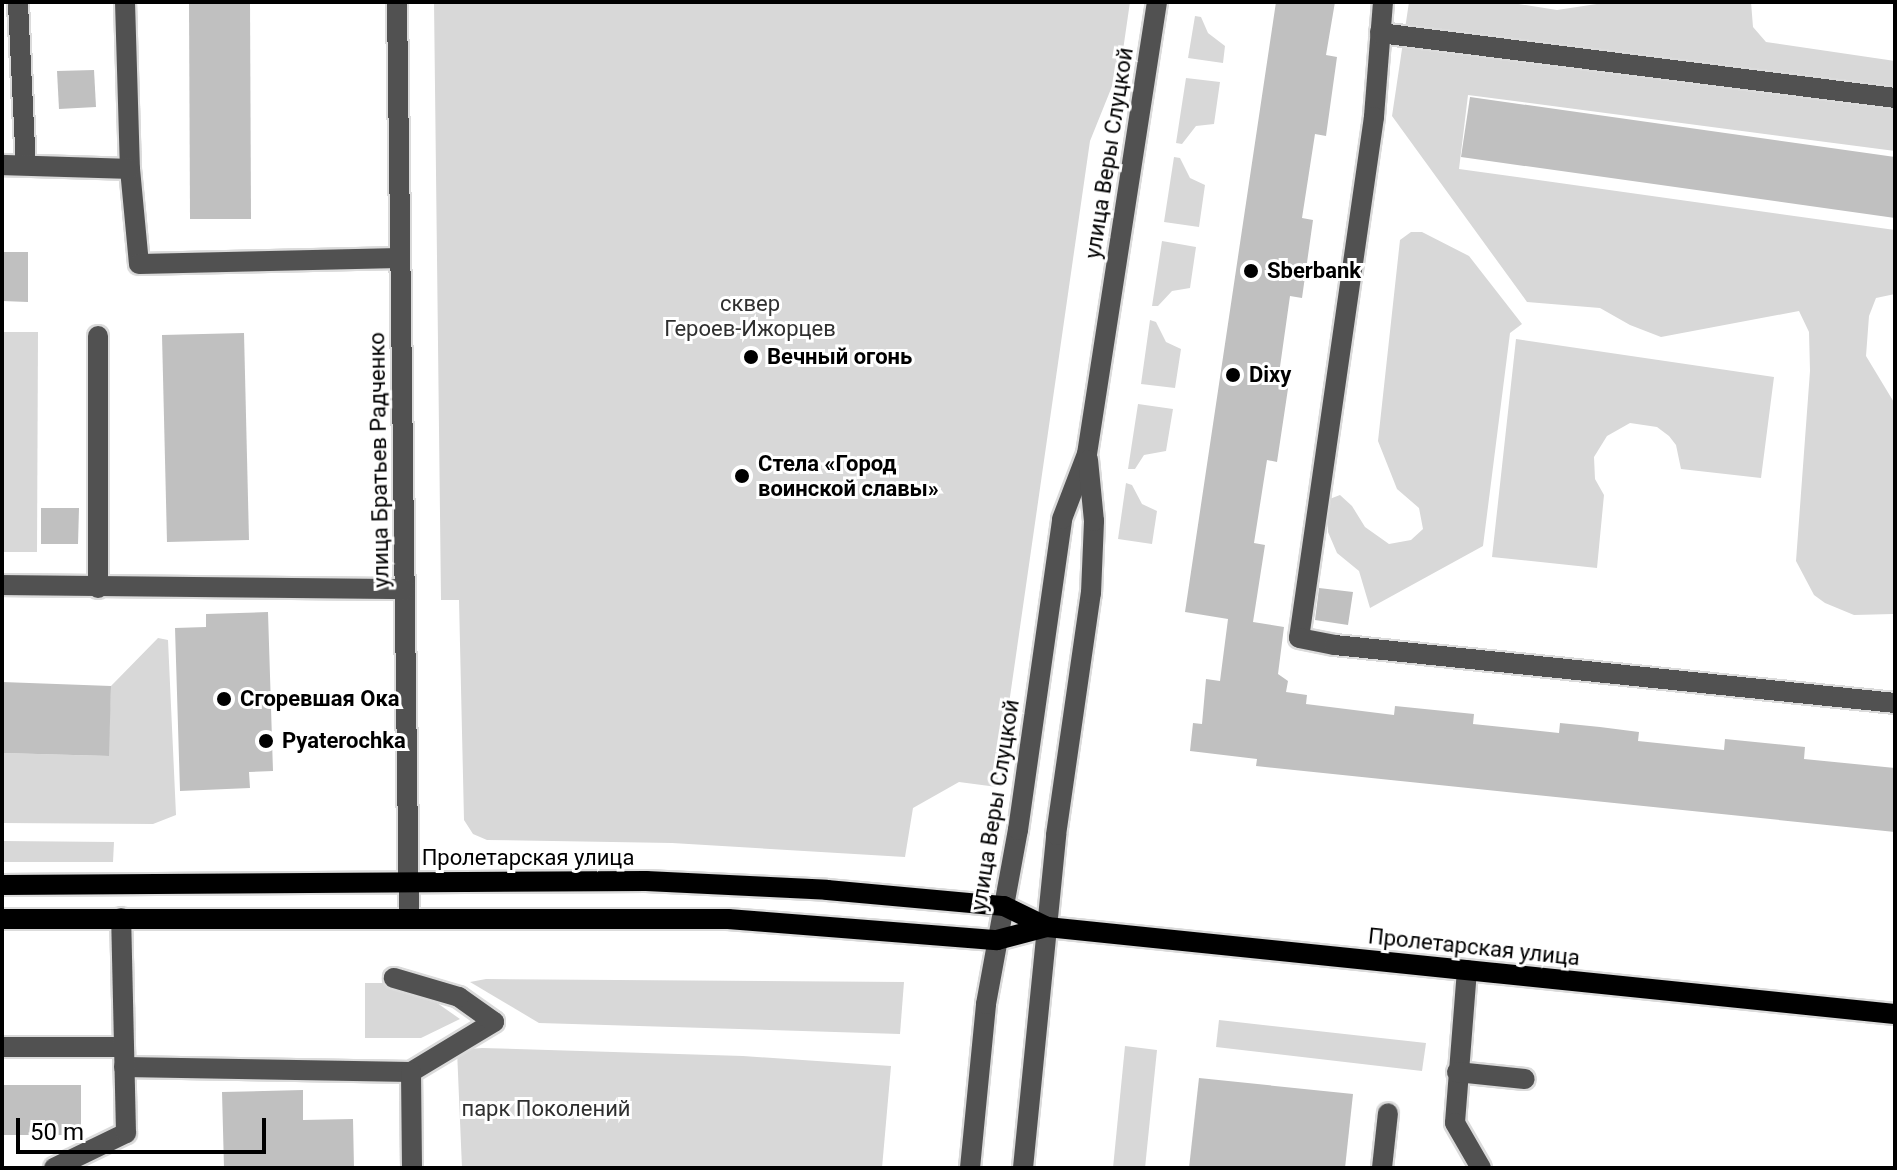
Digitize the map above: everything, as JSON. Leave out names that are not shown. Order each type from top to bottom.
[{"type":"main road","name":"Пролетарская улица","points":[[2,885],[409,882],[732,884],[1004,906],[1047,927],[1895,1014]]},
{"type":"main road","name":"Пролетарская улица","points":[[2,919],[728,919],[997,940],[1047,927]]},
{"type":"street","points":[[125,2],[130,169],[139,264],[400,258]]},
{"type":"street","name":"улица Братьев Радченко","points":[[397,2],[409,918]]},
{"type":"street","name":"улица Веры Слуцкой","points":[[970,1168],[986,1004],[1004,906],[1062,519],[1087,454],[1157,2]]},
{"type":"street","points":[[1383,2],[1374,117],[1299,638],[1335,645],[1895,703]]},
{"type":"street","points":[[18,4],[26,165]]},
{"type":"street","points":[[1380,33],[1895,98]]},
{"type":"street","points":[[2,165],[130,169]]},
{"type":"street","points":[[98,336],[98,588]]},
{"type":"street","name":"улица Веры Слуцкой","points":[[1023,1168],[1056,835],[1091,593],[1094,521],[1087,454]]},
{"type":"street","points":[[2,585],[405,589]]},
{"type":"street","points":[[54,1168],[126,1133],[121,918]]},
{"type":"street","points":[[1467,970],[1455,1123],[1481,1168]]},
{"type":"street","points":[[2,1047],[124,1057],[411,1072],[494,1022],[459,997],[394,978]]},
{"type":"street","points":[[411,1072],[412,1168]]},
{"type":"street","points":[[1457,1072],[1525,1079]]},
{"type":"street","points":[[1382,1168],[1388,1113]]},
{"type":"green space","name":"сквер Героев-Ижорцев","points":[[434,2],[1130,2],[1121,64],[1090,141],[997,787],[959,782],[913,808],[905,857],[672,843],[487,840],[473,834],[464,820],[459,600],[441,600]]},
{"type":"green space","points":[[1409,2],[1506,2],[1557,10],[1610,2],[1751,2],[1753,27],[1766,42],[1895,61],[1895,151],[1468,95],[1459,169],[1895,230],[1895,294],[1876,298],[1869,316],[1866,356],[1895,404],[1893,614],[1854,615],[1825,603],[1814,595],[1796,561],[1810,371],[1809,332],[1799,311],[1661,337],[1630,325],[1600,308],[1527,302],[1392,116]]},
{"type":"green space","points":[[1195,16],[1201,17],[1208,33],[1225,46],[1223,63],[1188,58]]},
{"type":"green space","points":[[1186,78],[1220,82],[1214,124],[1196,126],[1182,144],[1176,143]]},
{"type":"green space","points":[[1174,157],[1180,158],[1190,178],[1205,185],[1199,227],[1164,222]]},
{"type":"green space","points":[[1411,232],[1422,232],[1469,256],[1522,324],[1510,333],[1483,546],[1370,608],[1359,571],[1337,553],[1328,532],[1327,500],[1340,495],[1352,506],[1365,527],[1389,544],[1411,540],[1423,529],[1419,508],[1397,489],[1378,441],[1400,240]]},
{"type":"green space","points":[[1162,241],[1196,247],[1190,288],[1172,291],[1158,306],[1152,306]]},
{"type":"green space","points":[[1150,320],[1156,322],[1166,342],[1181,349],[1175,388],[1141,384]]},
{"type":"green space","points":[[2,332],[38,332],[37,552],[2,552]]},
{"type":"green space","points":[[1516,339],[1774,377],[1761,478],[1681,469],[1676,445],[1669,436],[1657,427],[1630,423],[1607,436],[1594,457],[1595,479],[1604,495],[1597,568],[1492,557]]},
{"type":"green space","points":[[1138,404],[1173,409],[1166,451],[1144,455],[1135,469],[1128,469]]},
{"type":"green space","points":[[1126,483],[1132,485],[1142,504],[1157,511],[1152,544],[1118,539]]},
{"type":"green space","points":[[158,638],[168,640],[176,815],[153,824],[2,823],[2,753],[108,756],[111,686]]},
{"type":"green space","points":[[2,841],[114,842],[113,862],[2,862]]},
{"type":"green space","points":[[486,979],[904,982],[900,1034],[539,1023],[470,982]]},
{"type":"green space","points":[[365,983],[387,983],[420,991],[460,1019],[421,1038],[365,1038]]},
{"type":"green space","points":[[1219,1020],[1426,1043],[1422,1071],[1216,1047]]},
{"type":"green space","points":[[1125,1046],[1157,1050],[1145,1168],[1113,1168]]},
{"type":"green space","name":"парк Поколений","points":[[482,1048],[743,1056],[891,1066],[882,1168],[462,1168],[457,1050]]},
{"type":"building","points":[[189,2],[250,2],[251,219],[190,219]]},
{"type":"building","points":[[1276,2],[1335,2],[1326,55],[1337,57],[1326,136],[1315,134],[1302,218],[1313,220],[1302,298],[1290,296],[1278,381],[1289,382],[1277,462],[1267,460],[1254,543],[1265,545],[1253,622],[1284,627],[1278,674],[1288,681],[1286,692],[1307,695],[1306,704],[1394,715],[1395,706],[1474,714],[1473,724],[1559,733],[1560,723],[1600,727],[1639,732],[1638,741],[1724,750],[1725,739],[1805,747],[1804,759],[1895,768],[1895,832],[1256,766],[1257,759],[1190,751],[1193,723],[1202,724],[1206,679],[1220,681],[1228,619],[1185,612]]},
{"type":"building","points":[[94,70],[96,107],[59,109],[57,71]]},
{"type":"building","points":[[1470,97],[1895,157],[1895,218],[1461,157]]},
{"type":"building","points":[[2,252],[28,252],[28,302],[2,301]]},
{"type":"building","points":[[244,333],[249,540],[167,542],[162,335]]},
{"type":"building","points":[[41,508],[79,508],[78,544],[41,544]]},
{"type":"building","points":[[1319,588],[1353,592],[1348,625],[1315,620]]},
{"type":"building","name":"Сгоревшая Ока","points":[[268,612],[273,771],[249,772],[250,788],[180,791],[175,628],[206,627],[206,614]]},
{"type":"building","points":[[2,682],[111,686],[109,756],[2,753]]},
{"type":"building","points":[[1199,1078],[1353,1094],[1345,1168],[1189,1168]]},
{"type":"building","points":[[2,1085],[81,1085],[81,1135],[2,1135]]},
{"type":"building","points":[[303,1090],[303,1120],[353,1119],[354,1168],[224,1168],[222,1092]]},
{"type":"place","name":"Sberbank","points":[[1251,271]]},
{"type":"place","name":"Вечный огонь","points":[[751,357]]},
{"type":"place","name":"Dixy","points":[[1233,375]]},
{"type":"place","name":"Стела «Город воинской славы»","points":[[742,476]]},
{"type":"place","name":"Сгоревшая Ока","points":[[224,699]]},
{"type":"place","name":"Pyaterochka","points":[[266,741]]}]
